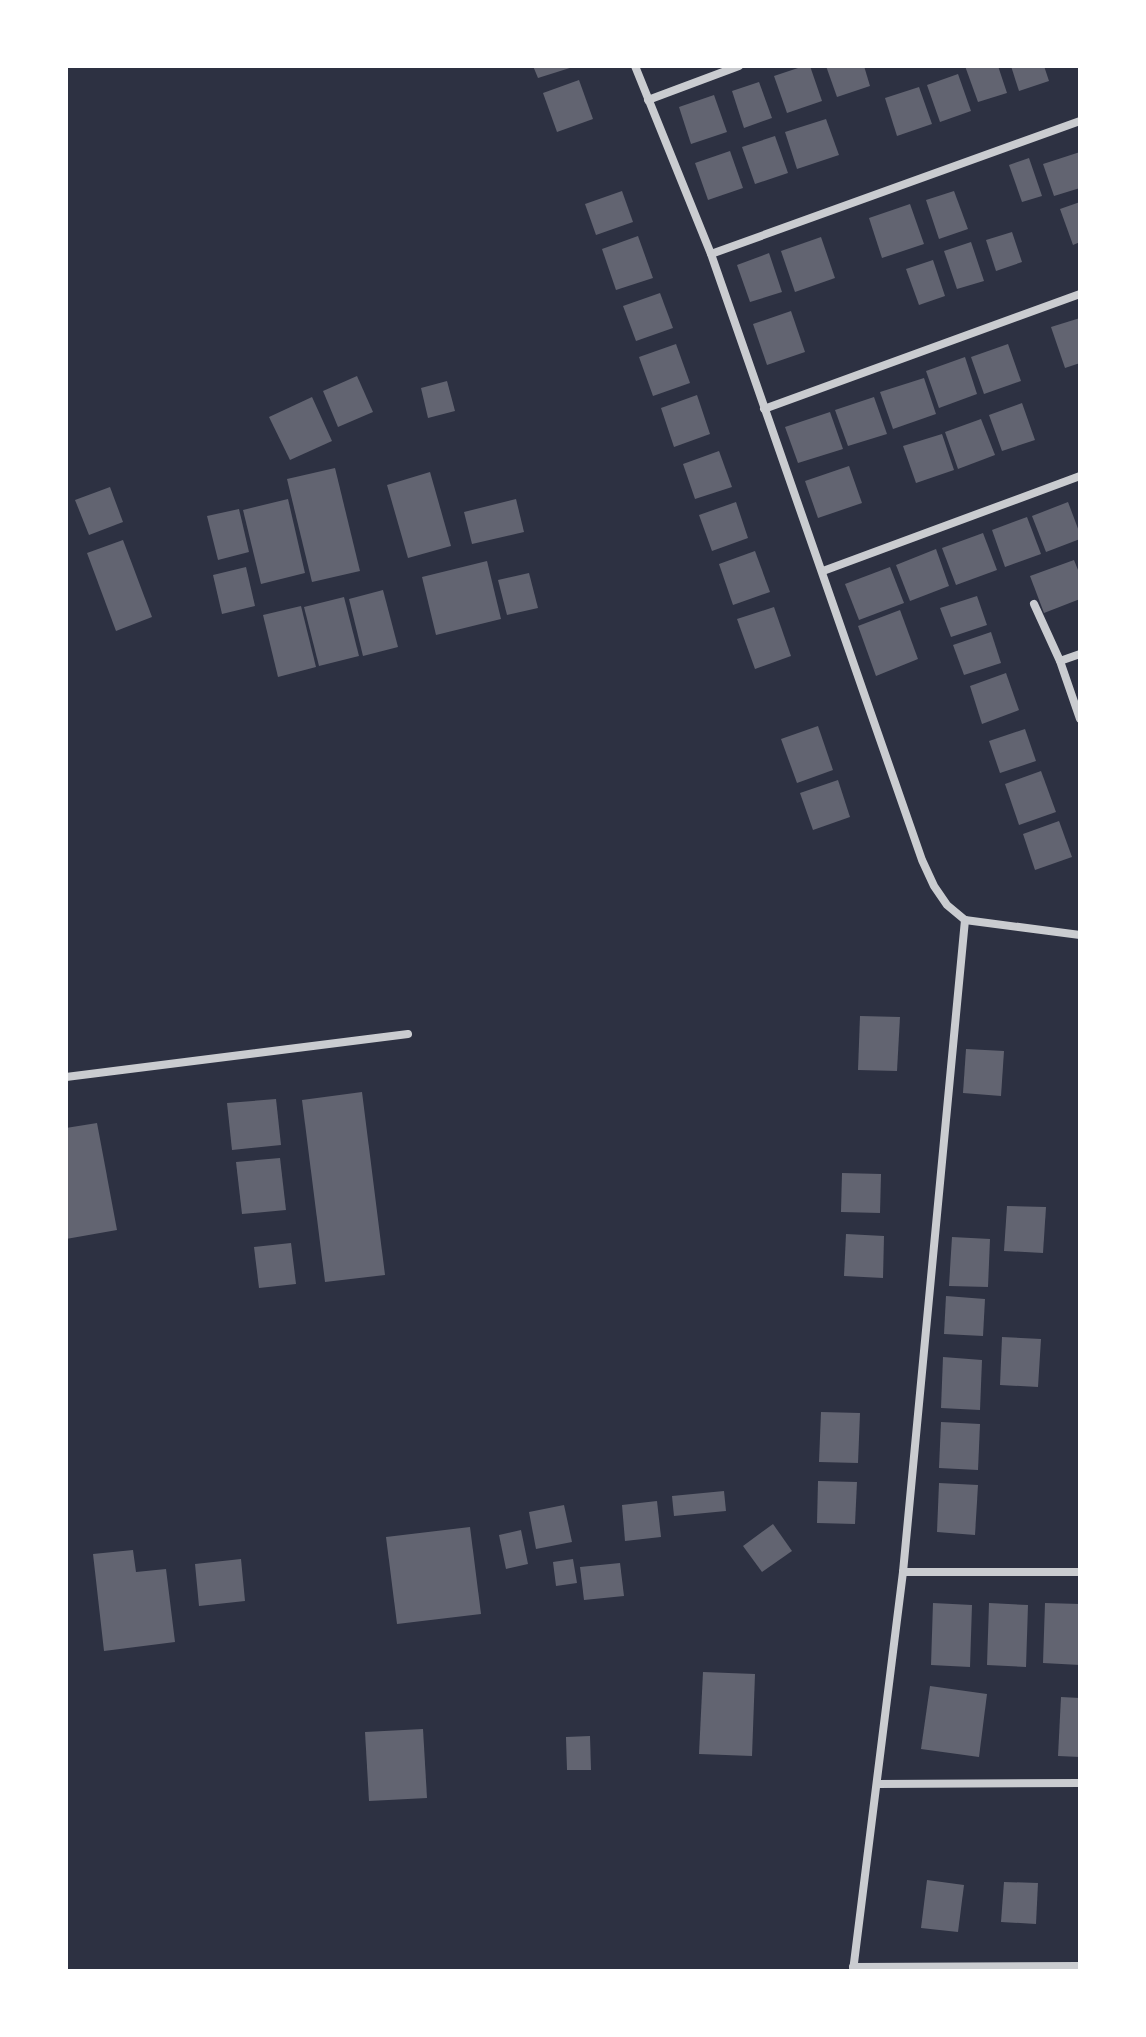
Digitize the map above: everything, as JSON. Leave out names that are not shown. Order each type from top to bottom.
[{"type":"street","points":[[635,66],[711,254],[922,860],[934,886],[947,905],[965,920],[1080,935]]},
{"type":"street","points":[[648,100],[739,66]]},
{"type":"street","points":[[711,254],[1080,121]]},
{"type":"street","points":[[764,409],[1080,294]]},
{"type":"street","points":[[823,571],[1080,476]]},
{"type":"street","points":[[1034,604],[1060,661],[1080,719]]},
{"type":"street","points":[[1060,661],[1080,654]]},
{"type":"street","points":[[965,920],[903,1572],[853,1969],[1080,1966]]},
{"type":"street","points":[[66,1077],[408,1034]]},
{"type":"street","points":[[903,1572],[1080,1572]]},
{"type":"street","points":[[877,1784],[1080,1783]]},
{"type":"building","points":[[533,66],[573,66],[573,67],[538,78]]},
{"type":"building","points":[[810,66],[822,101],[787,113],[774,76]]},
{"type":"building","points":[[826,66],[864,66],[870,86],[837,97]]},
{"type":"building","points":[[965,66],[998,66],[1007,93],[978,102]]},
{"type":"building","points":[[1011,66],[1044,66],[1049,81],[1019,91]]},
{"type":"building","points":[[958,74],[971,111],[940,122],[927,85]]},
{"type":"building","points":[[579,80],[593,119],[557,132],[543,93]]},
{"type":"building","points":[[759,82],[772,118],[744,128],[732,91]]},
{"type":"building","points":[[919,87],[932,124],[897,136],[885,98]]},
{"type":"building","points":[[714,95],[727,132],[691,144],[679,107]]},
{"type":"building","points":[[826,119],[839,155],[797,169],[785,132]]},
{"type":"building","points":[[775,136],[788,173],[755,184],[742,147]]},
{"type":"building","points":[[730,151],[743,188],[708,200],[695,163]]},
{"type":"building","points":[[1080,152],[1080,188],[1054,196],[1043,164]]},
{"type":"building","points":[[1029,158],[1042,196],[1022,202],[1009,165]]},
{"type":"building","points":[[622,191],[633,222],[596,235],[585,204]]},
{"type":"building","points":[[954,191],[968,229],[939,239],[926,200]]},
{"type":"building","points":[[1080,202],[1080,242],[1073,245],[1060,209]]},
{"type":"building","points":[[910,204],[924,244],[882,258],[869,218]]},
{"type":"building","points":[[1012,232],[1022,262],[996,271],[986,240]]},
{"type":"building","points":[[638,236],[653,278],[616,290],[602,249]]},
{"type":"building","points":[[821,237],[835,278],[795,292],[781,251]]},
{"type":"building","points":[[971,242],[984,281],[957,289],[944,251]]},
{"type":"building","points":[[769,253],[782,292],[750,302],[737,265]]},
{"type":"building","points":[[933,260],[945,296],[919,305],[906,269]]},
{"type":"building","points":[[660,293],[673,328],[636,341],[623,306]]},
{"type":"building","points":[[791,311],[805,352],[767,365],[753,324]]},
{"type":"building","points":[[1080,318],[1080,363],[1065,368],[1051,327]]},
{"type":"building","points":[[676,344],[690,383],[653,396],[639,357]]},
{"type":"building","points":[[1008,344],[1021,381],[984,394],[971,357]]},
{"type":"building","points":[[965,357],[977,394],[939,408],[926,371]]},
{"type":"building","points":[[357,376],[373,412],[338,427],[323,391]]},
{"type":"building","points":[[924,378],[936,414],[893,429],[880,392]]},
{"type":"building","points":[[447,381],[455,411],[428,418],[421,388]]},
{"type":"building","points":[[697,395],[710,434],[674,447],[661,408]]},
{"type":"building","points":[[312,397],[332,441],[290,460],[269,417]]},
{"type":"building","points":[[874,397],[887,434],[848,446],[835,410]]},
{"type":"building","points":[[1022,403],[1035,440],[1002,451],[989,415]]},
{"type":"building","points":[[830,412],[843,449],[798,463],[785,427]]},
{"type":"building","points":[[981,419],[995,455],[958,469],[945,432]]},
{"type":"building","points":[[942,434],[954,470],[916,483],[903,446]]},
{"type":"building","points":[[719,451],[732,487],[695,499],[683,464]]},
{"type":"building","points":[[849,466],[862,503],[818,518],[805,481]]},
{"type":"building","points":[[335,468],[360,571],[312,582],[287,479]]},
{"type":"building","points":[[430,472],[451,546],[408,558],[387,485]]},
{"type":"building","points":[[110,487],[123,522],[89,535],[75,500]]},
{"type":"building","points":[[288,499],[305,573],[261,584],[243,510]]},
{"type":"building","points":[[516,499],[524,532],[472,544],[464,512]]},
{"type":"building","points":[[736,502],[748,538],[712,551],[699,515]]},
{"type":"building","points":[[1068,502],[1080,539],[1046,552],[1032,516]]},
{"type":"building","points":[[239,509],[249,552],[218,560],[207,516]]},
{"type":"building","points":[[1027,517],[1041,554],[1005,567],[992,530]]},
{"type":"building","points":[[983,533],[997,570],[956,585],[942,548]]},
{"type":"building","points":[[123,540],[152,617],[116,631],[87,553]]},
{"type":"building","points":[[936,549],[949,586],[910,601],[896,565]]},
{"type":"building","points":[[755,551],[770,592],[733,605],[719,564]]},
{"type":"building","points":[[1074,560],[1080,575],[1080,599],[1044,613],[1030,576]]},
{"type":"building","points":[[487,561],[501,619],[436,635],[422,577]]},
{"type":"building","points":[[246,567],[255,606],[222,614],[213,575]]},
{"type":"building","points":[[890,567],[904,603],[859,620],[845,584]]},
{"type":"building","points":[[529,573],[538,608],[507,615],[498,580]]},
{"type":"building","points":[[383,590],[398,647],[363,656],[349,599]]},
{"type":"building","points":[[977,596],[987,625],[951,637],[940,608]]},
{"type":"building","points":[[344,597],[359,656],[319,666],[304,607]]},
{"type":"building","points":[[301,606],[316,667],[278,677],[263,615]]},
{"type":"building","points":[[774,607],[791,656],[755,669],[737,619]]},
{"type":"building","points":[[900,610],[918,659],[876,676],[858,626]]},
{"type":"building","points":[[991,632],[1001,663],[964,675],[953,645]]},
{"type":"building","points":[[1006,673],[1019,710],[982,724],[970,686]]},
{"type":"building","points":[[818,726],[833,770],[797,783],[781,739]]},
{"type":"building","points":[[1025,729],[1036,761],[1000,773],[989,741]]},
{"type":"building","points":[[1041,771],[1056,812],[1019,825],[1005,784]]},
{"type":"building","points":[[838,780],[850,817],[813,830],[800,793]]},
{"type":"building","points":[[1059,821],[1072,857],[1035,870],[1023,834]]},
{"type":"building","points":[[860,1016],[900,1017],[897,1071],[858,1070]]},
{"type":"building","points":[[966,1049],[1004,1051],[1001,1096],[963,1093]]},
{"type":"building","points":[[362,1092],[385,1275],[325,1282],[302,1100]]},
{"type":"building","points":[[276,1099],[281,1145],[232,1150],[227,1103]]},
{"type":"building","points":[[97,1123],[117,1230],[66,1239],[66,1128]]},
{"type":"building","points":[[280,1158],[286,1210],[242,1214],[236,1162]]},
{"type":"building","points":[[842,1173],[881,1174],[880,1213],[841,1212]]},
{"type":"building","points":[[1007,1206],[1046,1207],[1043,1253],[1004,1251]]},
{"type":"building","points":[[846,1234],[884,1236],[883,1278],[844,1276]]},
{"type":"building","points":[[952,1237],[990,1239],[988,1287],[949,1286]]},
{"type":"building","points":[[291,1243],[296,1284],[259,1288],[254,1247]]},
{"type":"building","points":[[946,1296],[985,1299],[983,1336],[944,1334]]},
{"type":"building","points":[[1002,1337],[1041,1339],[1038,1387],[1000,1385]]},
{"type":"building","points":[[943,1357],[982,1360],[980,1410],[941,1408]]},
{"type":"building","points":[[821,1412],[860,1413],[858,1463],[819,1462]]},
{"type":"building","points":[[941,1422],[980,1424],[978,1470],[939,1468]]},
{"type":"building","points":[[818,1481],[857,1482],[855,1524],[817,1523]]},
{"type":"building","points":[[939,1483],[978,1485],[975,1535],[937,1532]]},
{"type":"building","points":[[724,1491],[726,1511],[674,1516],[672,1496]]},
{"type":"building","points":[[657,1501],[661,1537],[625,1541],[622,1505]]},
{"type":"building","points":[[564,1505],[572,1542],[536,1549],[529,1512]]},
{"type":"building","points":[[773,1524],[792,1551],[762,1572],[743,1546]]},
{"type":"building","points":[[470,1527],[481,1614],[397,1624],[386,1537]]},
{"type":"building","points":[[521,1530],[528,1564],[506,1569],[499,1535]]},
{"type":"building","points":[[133,1550],[136,1572],[166,1569],[175,1642],[104,1651],[93,1554]]},
{"type":"building","points":[[241,1559],[245,1601],[199,1606],[195,1564]]},
{"type":"building","points":[[573,1559],[577,1583],[556,1586],[553,1562]]},
{"type":"building","points":[[620,1563],[624,1596],[584,1600],[580,1567]]},
{"type":"building","points":[[933,1603],[972,1605],[970,1667],[931,1665]]},
{"type":"building","points":[[989,1603],[1028,1605],[1026,1667],[987,1665]]},
{"type":"building","points":[[1045,1603],[1080,1604],[1080,1665],[1043,1663]]},
{"type":"building","points":[[703,1672],[755,1674],[752,1756],[699,1754]]},
{"type":"building","points":[[930,1686],[987,1694],[979,1757],[921,1749]]},
{"type":"building","points":[[1061,1697],[1080,1698],[1080,1757],[1058,1756]]},
{"type":"building","points":[[423,1729],[427,1798],[369,1801],[365,1732]]},
{"type":"building","points":[[590,1736],[591,1770],[567,1770],[566,1737]]},
{"type":"building","points":[[927,1880],[964,1885],[958,1932],[921,1928]]},
{"type":"building","points":[[1004,1882],[1038,1883],[1036,1924],[1001,1922]]}]
